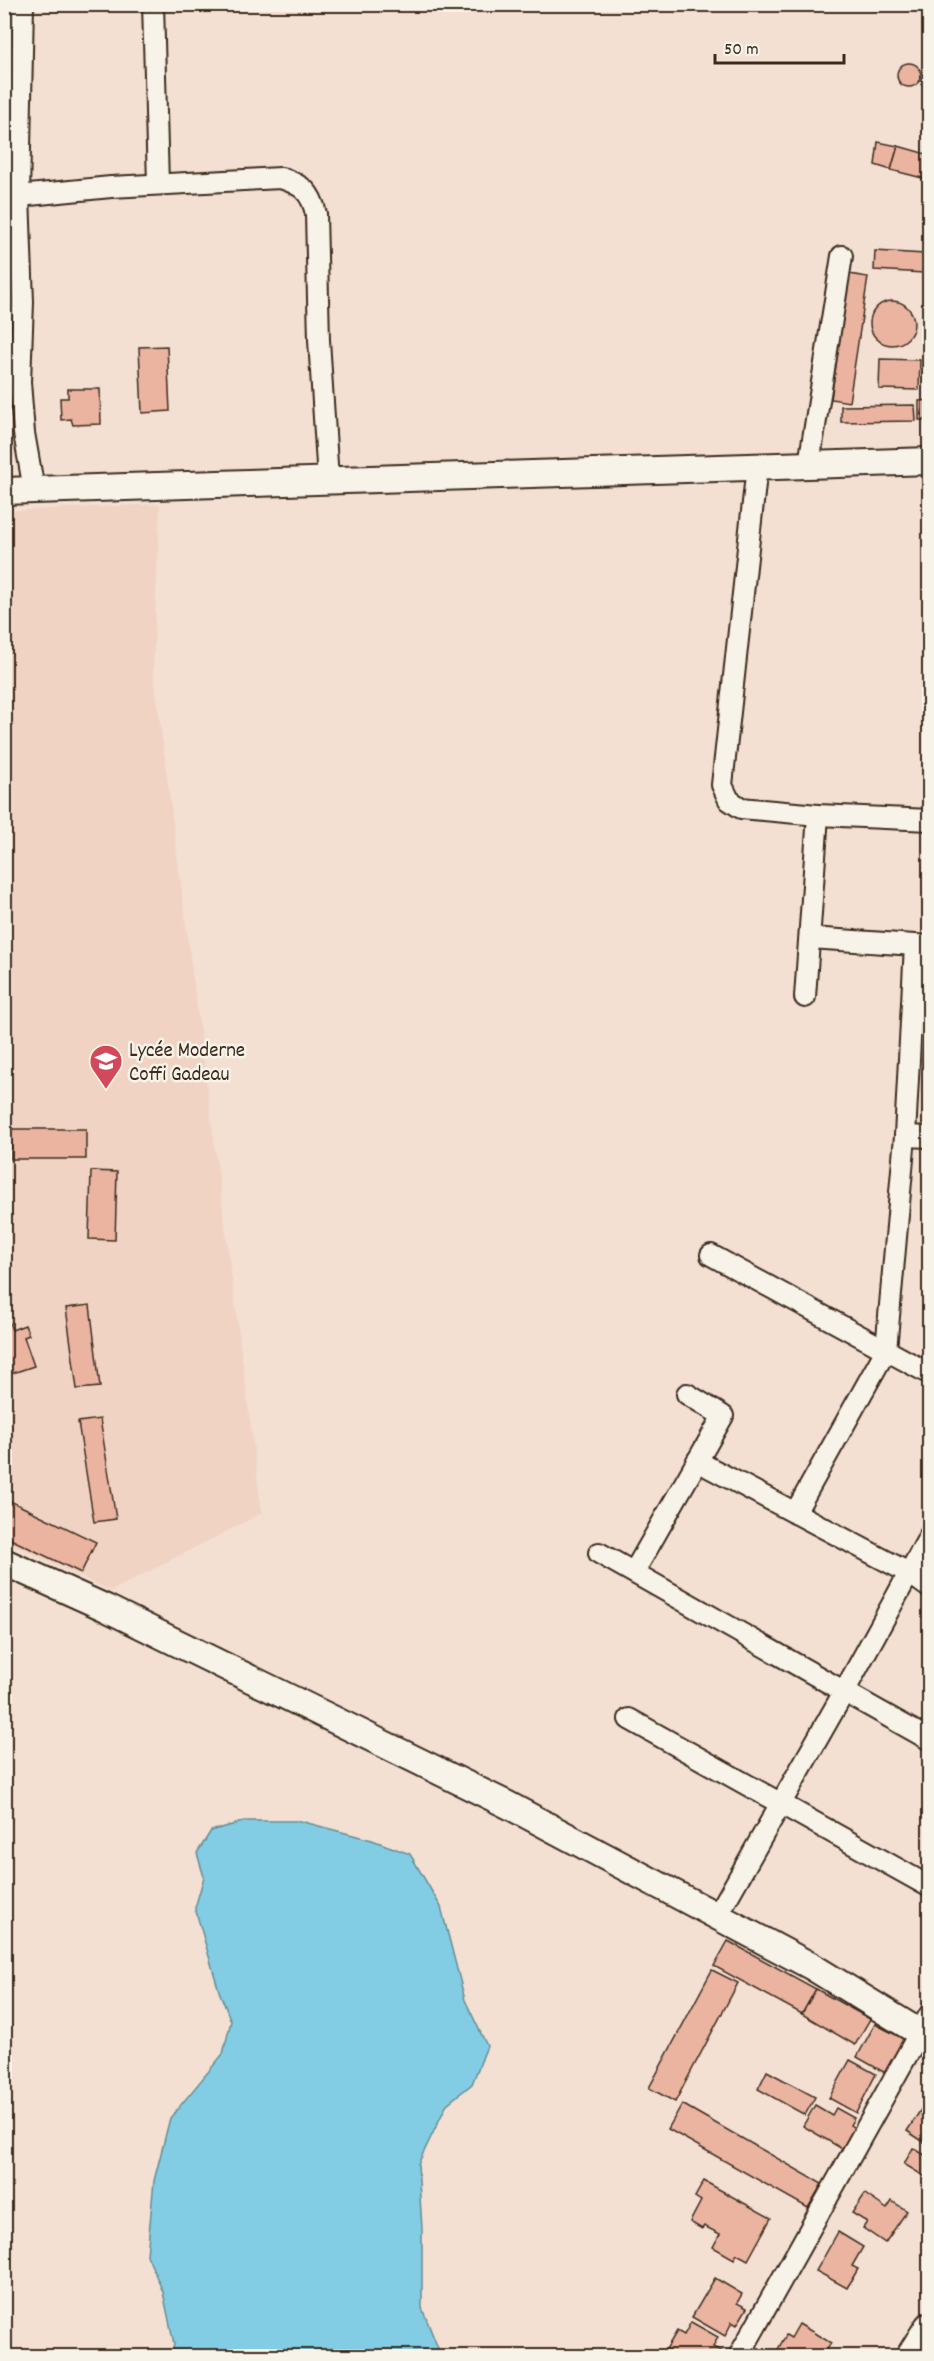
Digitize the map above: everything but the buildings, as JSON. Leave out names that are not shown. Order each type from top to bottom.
[{"type":"main road","points":[[914,2356],[930,2329]]},
{"type":"street","points":[[23,4],[19,196],[12,218],[23,302],[20,382],[24,433],[34,490]]},
{"type":"street","points":[[153,4],[159,184]]},
{"type":"street","points":[[19,196],[159,184],[281,178],[295,183],[307,192],[313,200],[316,214],[319,340],[328,480]]},
{"type":"street","points":[[809,464],[842,256]]},
{"type":"street","points":[[4,491],[930,460]]},
{"type":"street","points":[[757,466],[722,785],[729,800],[741,808],[818,815],[930,820]]},
{"type":"street","points":[[805,997],[818,815]]},
{"type":"street","points":[[795,1513],[886,1350],[922,945],[810,938]]},
{"type":"street","points":[[905,1136],[930,1137]]},
{"type":"street","points":[[711,1255],[930,1374]]},
{"type":"street","points":[[634,1572],[723,1416],[687,1394]]},
{"type":"street","points":[[697,1461],[909,1573],[930,1588]]},
{"type":"street","points":[[717,1916],[930,1535]]},
{"type":"street","points":[[600,1553],[930,1740]]},
{"type":"street","points":[[4,1562],[105,1608],[508,1805],[926,2029],[740,2356]]},
{"type":"street","points":[[629,1719],[930,1887]]},
{"type":"shaded area","name":"Lycée Moderne Coffi Gadeau","points":[[160,504],[153,668],[262,1513],[111,1591],[5,1541],[5,511]]},
{"type":"water","points":[[246,1821],[300,1821],[372,1840],[410,1854],[441,1907],[465,2000],[487,2046],[472,2084],[447,2104],[418,2164],[422,2229],[422,2308],[441,2356],[172,2356],[174,2344],[163,2292],[147,2255],[154,2181],[170,2118],[223,2054],[231,2021],[219,1991],[195,1908],[204,1877],[197,1853],[211,1831]]},
{"type":"place","name":"Lycée Moderne Coffi Gadeau","points":[[106,1090]]}]
